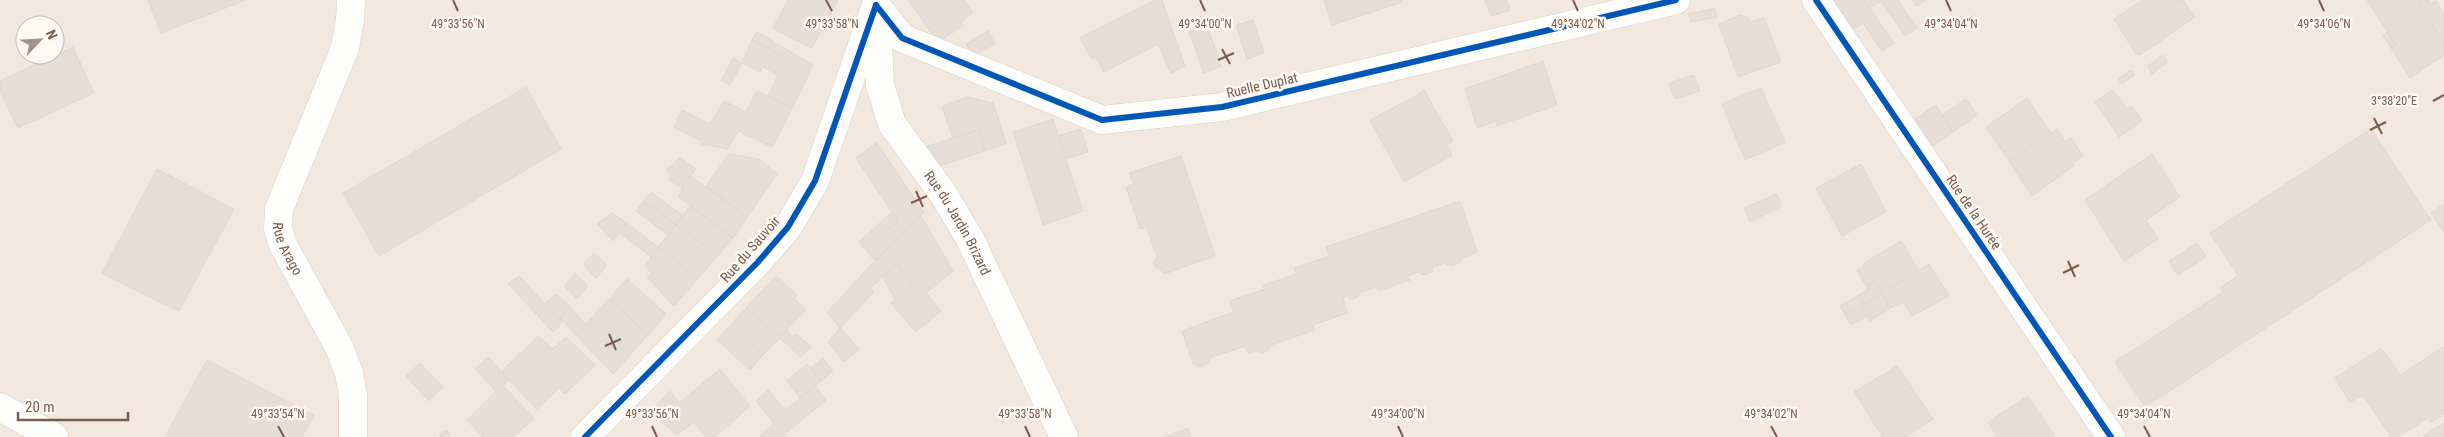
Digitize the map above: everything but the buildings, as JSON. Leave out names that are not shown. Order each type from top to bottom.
[{"type":"street","name":"Rue Arago","points":[[351,0],[345,48],[280,209],[278,228],[283,245],[339,347],[350,373],[353,396],[353,437]]},
{"type":"street","name":"Ruelle Duplat","points":[[876,3],[902,38],[1102,120],[1222,107],[1676,0]]},
{"type":"street","name":"Rue de la Hurée","points":[[1816,0],[2110,437]]},
{"type":"street","name":"Rue du Sauvoir","points":[[586,437],[758,262],[788,227],[815,181],[876,3]]},
{"type":"street","name":"Rue du Jardin Brizard","points":[[876,3],[880,85],[892,124],[944,196],[970,239],[1064,437]]},
{"type":"street","points":[[0,407],[54,437]]},
{"type":"street","points":[[0,412],[9,437]]},
{"type":"shaded area","points":[[0,0],[2444,0],[2444,437],[0,437]]},
{"type":"cycle path","points":[[876,5],[902,38],[1102,120],[1222,107],[1676,0]]},
{"type":"cycle path","points":[[1816,0],[2111,437]]},
{"type":"cycle path","points":[[585,437],[758,262],[788,227],[815,181],[876,5]]}]
